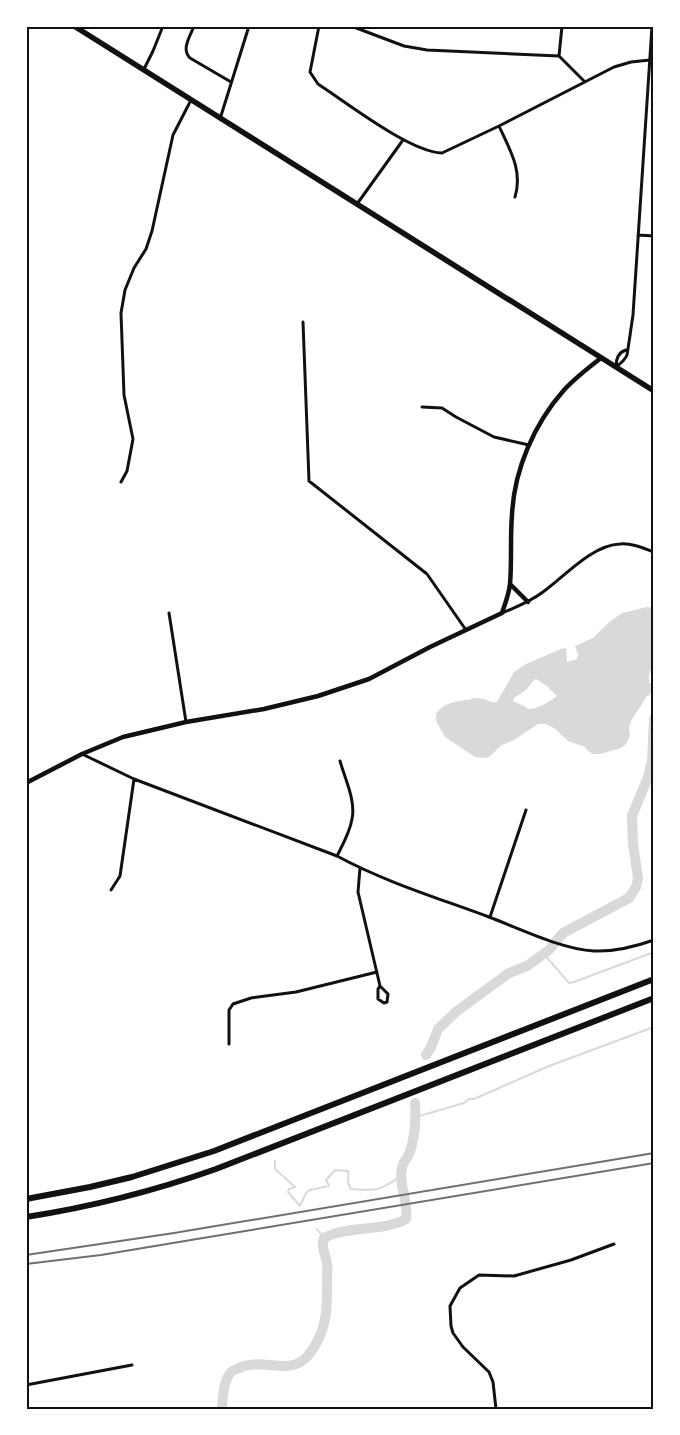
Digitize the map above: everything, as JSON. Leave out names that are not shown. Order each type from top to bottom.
[{"type":"highway","points":[[26,1199],[104,1184],[194,1158],[654,979]]},
{"type":"highway","points":[[26,1217],[113,1200],[209,1172],[654,998]]},
{"type":"main road","points":[[74,26],[654,391]]},
{"type":"street","points":[[143,70],[163,26]]},
{"type":"street","points":[[194,26],[185,50],[186,54],[231,82]]},
{"type":"street","points":[[220,119],[249,26]]},
{"type":"street","points":[[319,26],[310,72],[318,84],[403,140],[427,151],[442,153],[614,67],[631,62],[650,60]]},
{"type":"street","points":[[351,26],[404,46],[427,50],[559,56],[585,82]]},
{"type":"street","points":[[559,56],[562,26]]},
{"type":"street","points":[[616,367],[627,355],[626,350],[631,333],[633,315],[652,26]]},
{"type":"street","points":[[121,482],[127,471],[134,439],[124,395],[121,312],[125,290],[152,232],[173,136],[191,100]]},
{"type":"street","points":[[499,126],[512,153],[518,173],[518,186],[515,197]]},
{"type":"street","points":[[357,204],[403,140]]},
{"type":"street","points":[[638,235],[654,236]]},
{"type":"street","points":[[303,322],[309,481],[427,574],[466,631]]},
{"type":"street","points":[[616,367],[617,358],[626,350]]},
{"type":"street","points":[[502,613],[510,584],[512,504],[518,477],[529,445],[544,417],[557,399],[574,381],[601,358]]},
{"type":"street","points":[[422,407],[442,408],[494,437],[529,445]]},
{"type":"street","points":[[26,783],[82,754],[123,737],[186,722],[264,709],[327,694],[369,680],[414,655],[528,602],[580,562],[604,547],[620,544],[635,545],[654,552]]},
{"type":"street","points":[[510,584],[528,602]]},
{"type":"street","points":[[169,613],[186,722]]},
{"type":"street","points":[[82,754],[134,779],[337,856],[360,868],[560,944],[594,951],[621,950],[654,940]]},
{"type":"street","points":[[337,856],[353,817],[352,801],[340,762]]},
{"type":"street","points":[[111,890],[120,876],[134,779]]},
{"type":"street","points":[[490,917],[526,810]]},
{"type":"street","points":[[360,868],[358,892],[380,986],[378,999],[384,1003],[388,994],[380,986]]},
{"type":"street","points":[[229,1044],[229,1010],[233,1004],[251,998],[296,992],[377,972]]},
{"type":"street","points":[[496,1409],[493,1382],[489,1372],[463,1347],[453,1333],[450,1306],[460,1288],[479,1275],[514,1276],[571,1260],[614,1244]]},
{"type":"street","points":[[26,1385],[132,1365]]},
{"type":"shaded area","points":[[647,607],[654,608],[654,662],[649,675],[649,683],[653,684],[650,695],[647,696],[631,721],[629,728],[630,736],[626,744],[621,748],[593,754],[585,747],[568,741],[554,728],[546,724],[538,724],[514,740],[502,745],[489,757],[483,758],[475,757],[445,737],[436,721],[436,714],[442,707],[452,702],[476,698],[497,702],[514,672],[526,664],[561,649],[566,648],[567,662],[577,659],[578,655],[575,646],[593,638],[622,613]],"holes":[[[536,679],[557,696],[547,703],[528,709],[513,701]]]},
{"type":"waterway","points":[[426,1055],[438,1029],[457,1011],[509,973],[527,966],[549,950],[563,933],[629,898],[636,887],[638,878],[633,844],[632,816],[648,777],[652,761],[654,719]]},
{"type":"waterway","points":[[544,954],[569,983],[654,952]]},
{"type":"waterway","points":[[416,1117],[464,1103],[469,1099],[474,1099],[549,1066],[654,1027]]},
{"type":"waterway","points":[[222,1409],[225,1384],[232,1371],[252,1364],[282,1366],[300,1362],[309,1355],[317,1342],[325,1319],[327,1303],[327,1263],[323,1248],[324,1238],[344,1231],[387,1226],[406,1219],[407,1213],[401,1174],[403,1164],[413,1142],[415,1103]]},
{"type":"waterway","points":[[275,1161],[275,1169],[295,1187],[289,1189],[288,1192],[300,1206],[306,1193],[310,1190],[329,1186],[326,1180],[335,1170],[348,1171],[348,1184],[351,1189],[378,1189],[402,1175]]},
{"type":"waterway","points":[[317,1229],[324,1238]]},
{"type":"railway","points":[[26,1255],[174,1233],[654,1153]]},
{"type":"railway","points":[[26,1264],[101,1255],[654,1163]]}]
